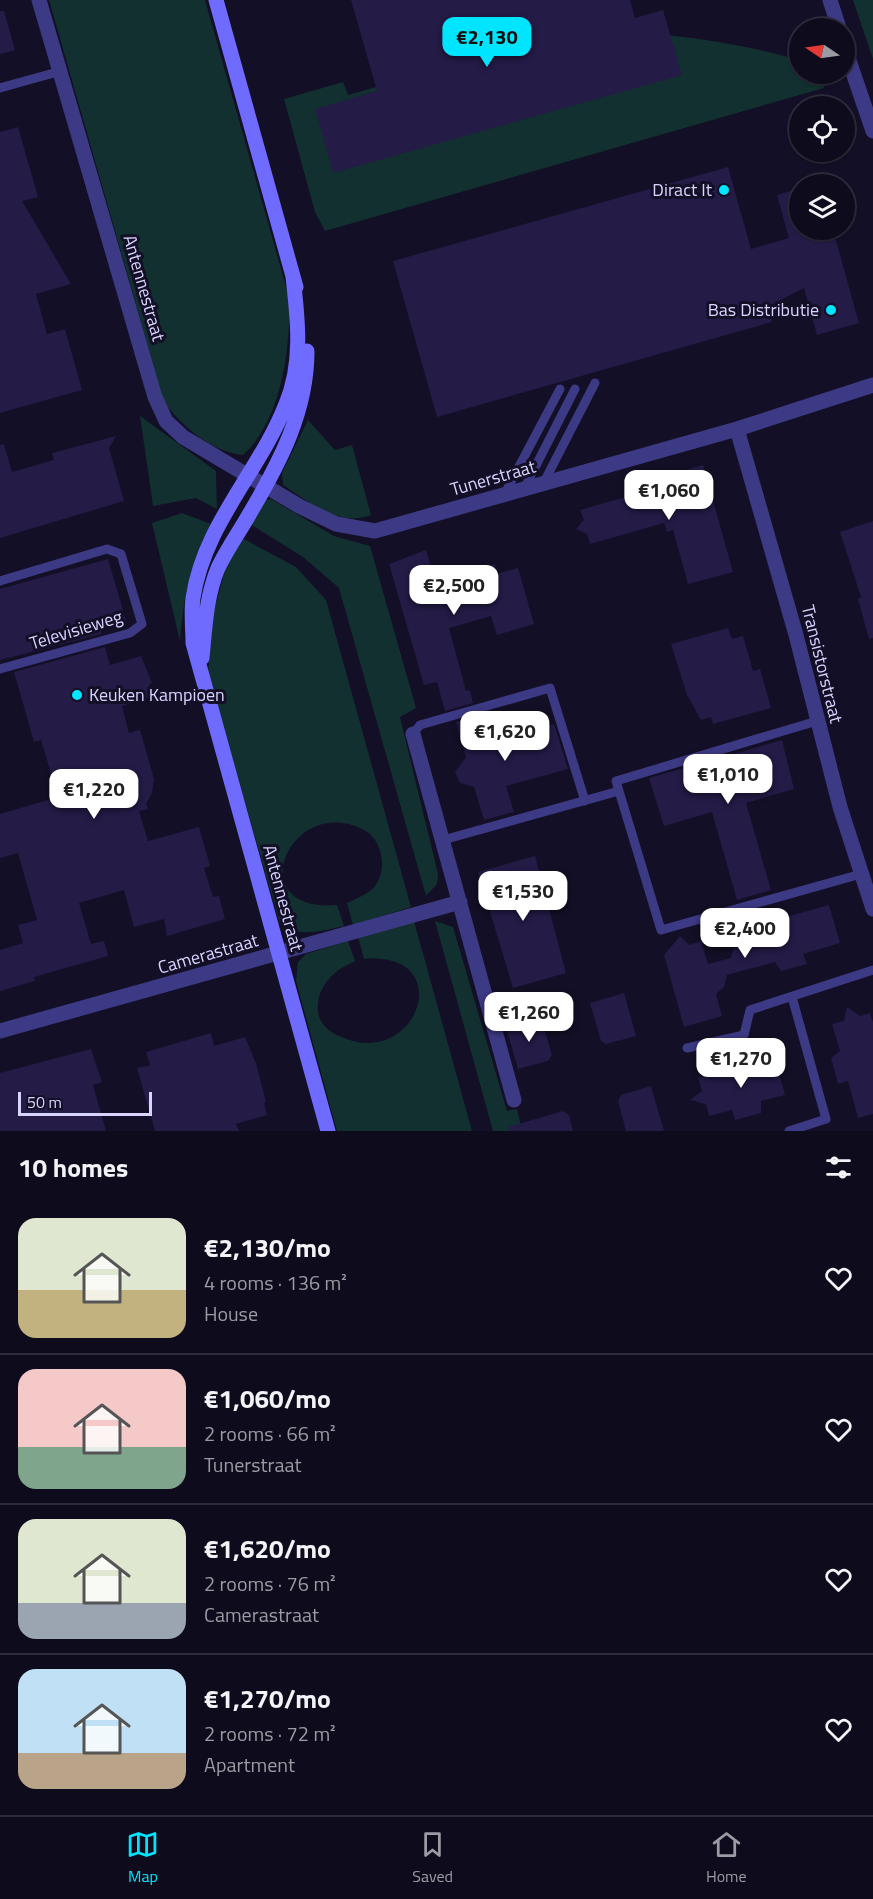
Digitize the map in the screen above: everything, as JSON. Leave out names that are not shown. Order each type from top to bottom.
[{"type":"street","name":"Antennestraat","points":[[39,0],[155,397],[166,421],[183,437],[266,486]]},
{"type":"street","name":"Antennestraat","points":[[200,676],[207,607],[218,569],[266,486],[289,440],[303,392],[307,321],[216,0]]},
{"type":"street","points":[[830,0],[836,18]]},
{"type":"street","points":[[855,78],[873,131]]},
{"type":"street","name":"Antennestraat","points":[[293,278],[300,329],[296,367],[286,404],[202,563],[193,598],[193,644],[327,1131]]},
{"type":"street","name":"Tunerstraat","points":[[266,486],[336,524],[375,531],[737,429],[873,386]]},
{"type":"street","name":"Transistorstraat","points":[[737,429],[796,634],[816,721],[873,909]]},
{"type":"street","points":[[413,734],[514,1100]]},
{"type":"street","name":"Camerastraat","points":[[0,1031],[460,902]]},
{"type":"lane","points":[[0,88],[61,71]]},
{"type":"lane","points":[[543,484],[595,383]]},
{"type":"lane","points":[[504,495],[560,389]]},
{"type":"lane","points":[[524,489],[575,389]]},
{"type":"lane","name":"Televisieweg","points":[[0,581],[107,549],[121,554],[142,624],[130,633],[0,669]]},
{"type":"lane","points":[[413,734],[420,725],[550,687],[585,801]]},
{"type":"lane","points":[[816,721],[616,781],[660,930],[866,881]]},
{"type":"lane","points":[[443,840],[619,791]]},
{"type":"lane","points":[[687,1048],[744,1035],[750,1010],[873,970]]},
{"type":"lane","points":[[789,1131],[804,1129],[826,1119],[792,997]]},
{"type":"green space","points":[[49,0],[205,0],[289,297],[286,359],[275,403],[256,440],[243,455],[220,449],[198,436],[179,420],[164,402]]},
{"type":"green space","points":[[853,0],[873,0],[873,59]]},
{"type":"green space","points":[[575,30],[632,32],[688,38],[772,53],[789,57],[789,84],[823,84],[824,88],[789,96],[789,98],[325,231],[315,212],[284,99],[343,82],[348,95]]},
{"type":"green space","points":[[140,416],[216,471],[217,509],[196,498],[153,506]]},
{"type":"green space","points":[[308,420],[335,450],[352,445],[371,515],[347,518],[324,511],[283,485],[282,473]]},
{"type":"green space","points":[[271,499],[334,536],[370,546],[416,708],[400,717],[438,874],[437,884],[426,896],[339,588],[303,557],[250,524],[263,500]]},
{"type":"green space","points":[[182,513],[211,524],[189,581],[180,641],[152,523]]},
{"type":"green space","points":[[242,538],[296,567],[326,600],[411,907],[353,925],[347,903],[366,894],[375,886],[381,871],[381,855],[379,847],[370,834],[364,830],[338,823],[315,827],[297,839],[286,856],[283,875],[289,891],[307,903],[337,905],[344,926],[303,932],[280,924],[208,673],[213,614],[226,567]]},
{"type":"green space","points":[[414,921],[472,1131],[337,1131],[296,981],[298,962],[306,954],[348,941],[355,961],[337,971],[323,987],[318,1005],[321,1021],[335,1034],[363,1043],[387,1039],[405,1027],[416,1009],[419,990],[412,973],[394,961],[364,959],[358,937]]},
{"type":"green space","points":[[435,921],[453,927],[507,1111],[517,1109],[522,1131],[493,1131]]},
{"type":"building","points":[[351,0],[630,0],[635,18],[663,10],[682,75],[333,173],[315,109],[377,91]]},
{"type":"building","points":[[0,11],[4,11],[15,50],[0,54]]},
{"type":"building","points":[[18,127],[38,197],[22,201],[71,284],[36,294],[47,334],[65,329],[82,390],[0,413],[0,132]]},
{"type":"building","points":[[728,167],[751,249],[789,238],[789,240],[836,240],[859,323],[817,335],[804,288],[767,307],[772,322],[437,417],[393,261]]},
{"type":"building","points":[[789,191],[789,238],[777,195]]},
{"type":"building","points":[[116,436],[109,448],[124,501],[0,538],[0,445],[4,444],[12,472],[54,460],[52,453]]},
{"type":"building","points":[[703,465],[733,572],[688,584],[673,530],[667,532],[664,523],[590,544],[587,534],[576,529],[584,520],[580,510],[661,487],[658,478]]},
{"type":"building","points":[[873,521],[873,638],[869,639],[858,599],[861,597],[840,532]]},
{"type":"building","points":[[426,550],[435,581],[495,564],[496,574],[518,568],[534,624],[497,635],[491,616],[449,628],[466,691],[470,690],[473,703],[445,711],[437,682],[424,685],[389,564]]},
{"type":"building","points":[[108,559],[127,624],[101,631],[101,634],[0,660],[0,589]]},
{"type":"building","points":[[728,628],[732,639],[743,636],[753,671],[760,669],[771,708],[713,724],[711,717],[701,720],[687,695],[671,644]]},
{"type":"building","points":[[105,647],[110,665],[141,656],[152,683],[149,684],[153,697],[122,706],[129,733],[140,730],[154,779],[152,793],[146,804],[148,809],[139,811],[148,841],[199,827],[210,866],[204,868],[213,897],[219,896],[225,919],[167,936],[164,919],[134,927],[124,890],[79,903],[91,944],[104,941],[108,956],[34,977],[35,981],[0,991],[0,950],[23,943],[18,925],[37,920],[18,853],[0,858],[0,814],[58,797],[41,740],[34,742],[14,672]]},
{"type":"building","points":[[477,716],[477,718],[486,716],[494,741],[554,724],[568,769],[506,786],[514,812],[484,820],[474,787],[460,783],[455,772],[466,757],[456,722]]},
{"type":"building","points":[[782,740],[794,789],[746,803],[771,890],[737,900],[712,812],[664,826],[649,778]]},
{"type":"building","points":[[535,856],[566,973],[513,988],[478,872]]},
{"type":"building","points":[[829,905],[840,943],[803,954],[807,964],[781,971],[775,962],[727,975],[724,987],[716,994],[722,1016],[684,1027],[664,955],[680,936],[689,945],[701,941],[708,964],[731,958],[733,950],[739,944],[736,931]]},
{"type":"building","points":[[624,993],[636,1036],[606,1044],[601,1041],[590,1003]]},
{"type":"building","points":[[847,1007],[860,1016],[870,1013],[873,1022],[873,1114],[858,1118],[848,1081],[838,1084],[831,1058],[840,1051],[832,1024],[844,1021]]},
{"type":"building","points":[[541,1017],[552,1055],[548,1061],[518,1069],[506,1027]]},
{"type":"building","points":[[211,1033],[214,1046],[245,1037],[256,1063],[267,1115],[236,1124],[239,1131],[155,1131],[137,1068],[150,1065],[146,1052]]},
{"type":"building","points":[[91,1049],[102,1082],[93,1085],[106,1131],[0,1131],[0,1073]]},
{"type":"building","points":[[774,1056],[785,1095],[761,1101],[761,1113],[735,1120],[732,1110],[709,1116],[706,1104],[690,1100],[702,1091],[698,1078]]},
{"type":"building","points":[[651,1086],[664,1131],[626,1131],[618,1101],[621,1095]]},
{"type":"building","points":[[563,1111],[569,1115],[573,1131],[509,1131],[508,1127]]},
{"type":"place","name":"Diract It","points":[[724,190]]},
{"type":"place","name":"Bas Distributie","points":[[831,310]]},
{"type":"place","name":"Keuken Kampioen","points":[[77,695]]}]
